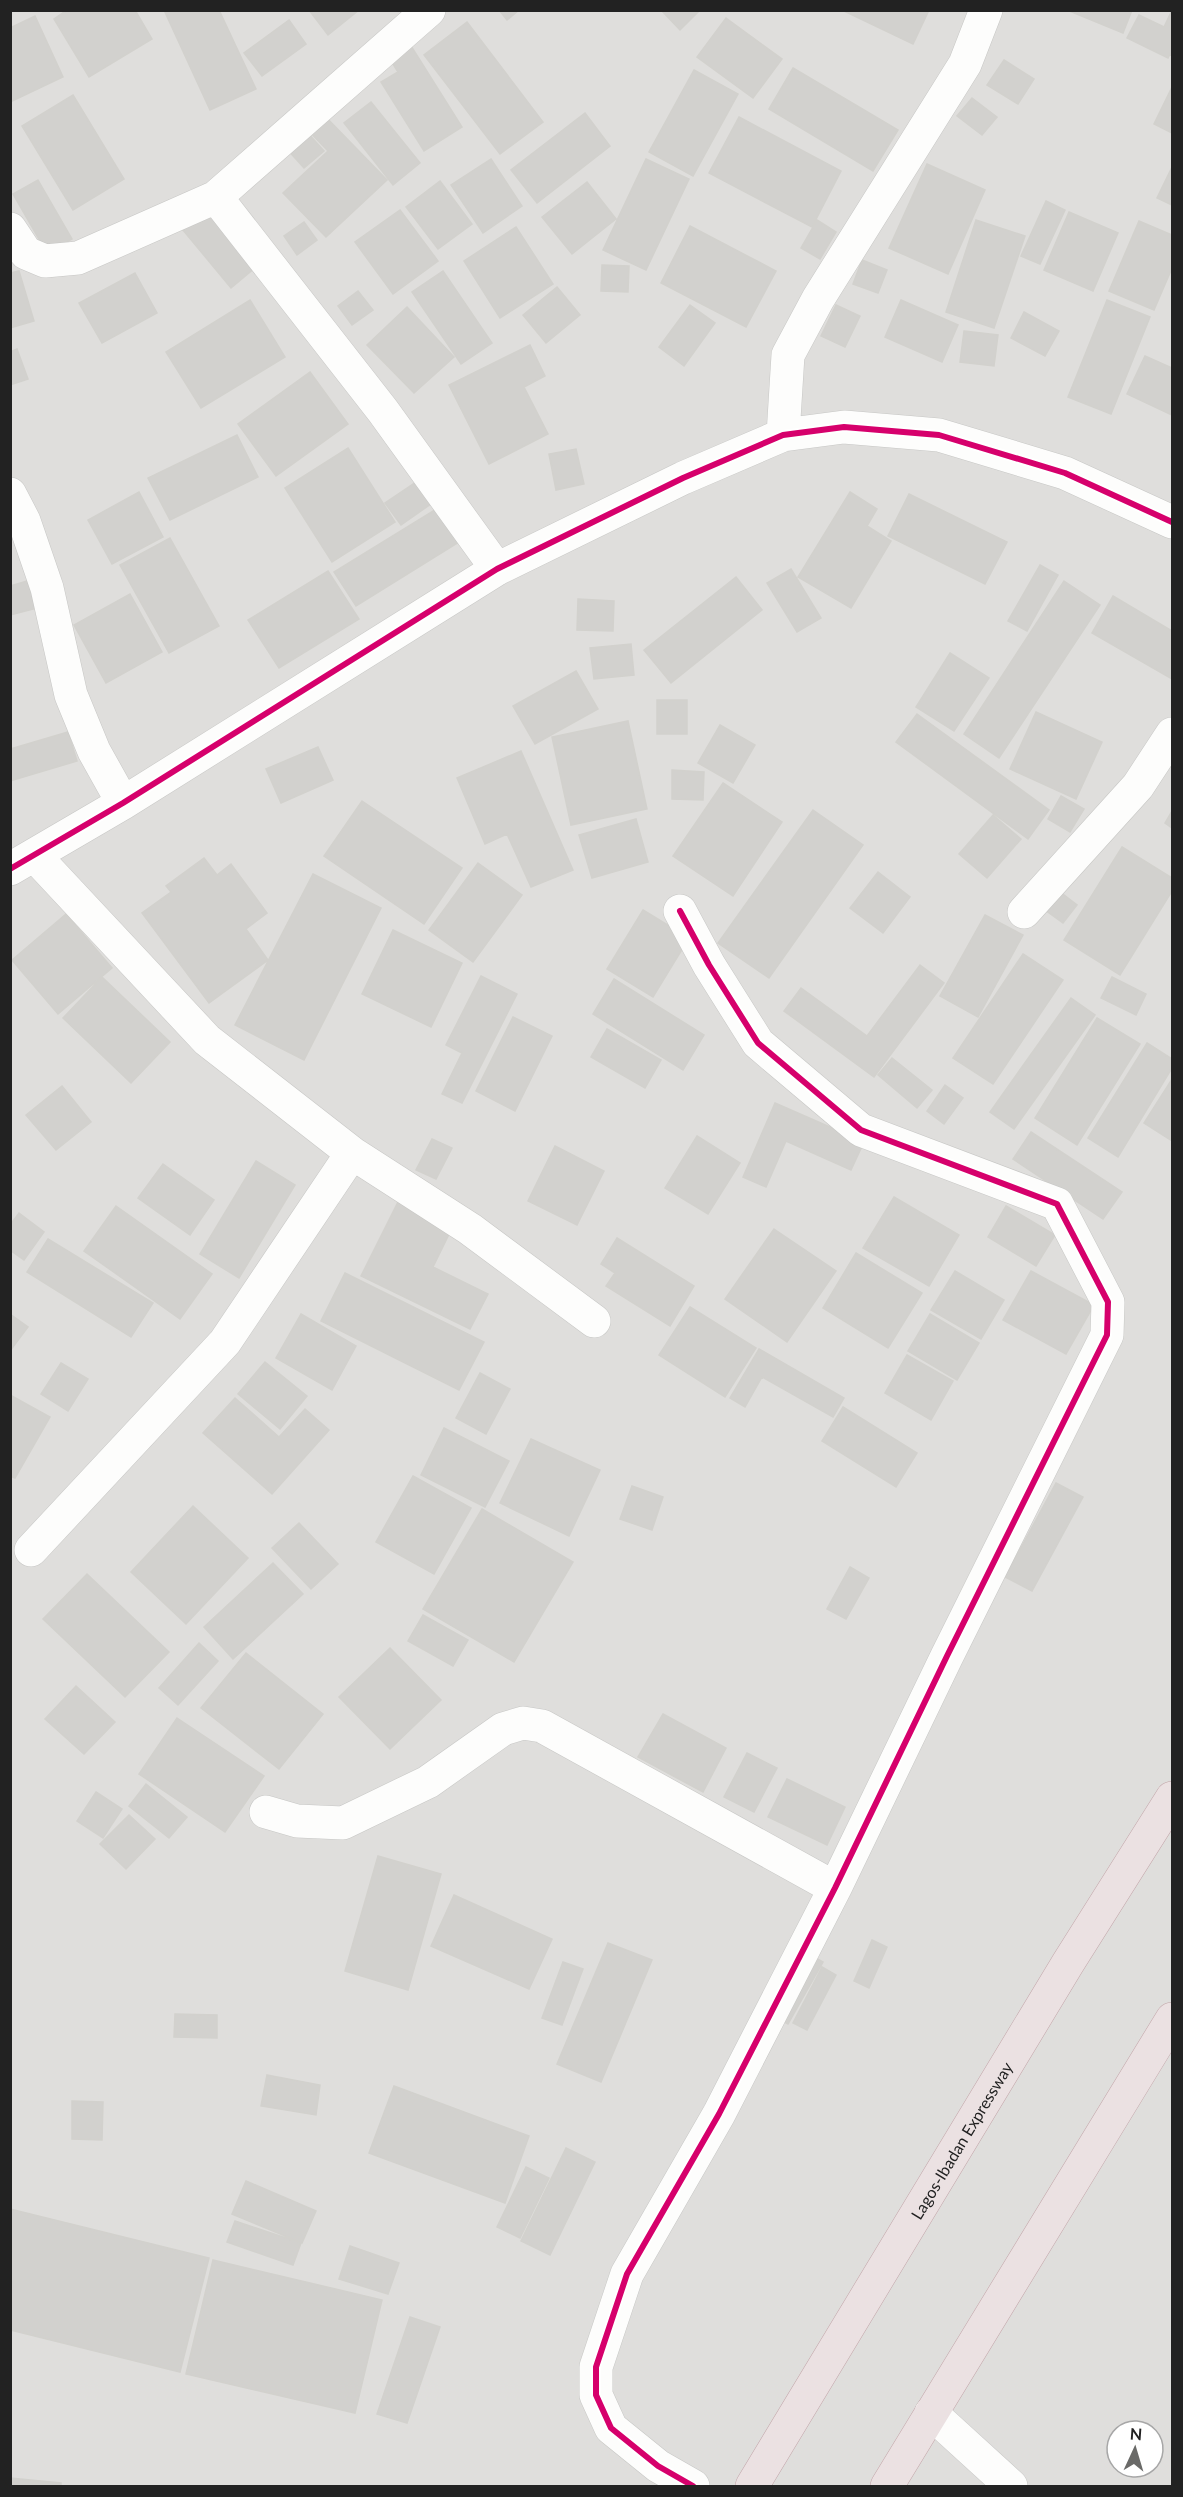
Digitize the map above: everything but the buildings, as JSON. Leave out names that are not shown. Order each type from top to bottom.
[{"type":"highway","name":"Lagos-Ibadan Expressway","points":[[752,2487],[1068,1963],[1173,1798]]},
{"type":"highway","points":[[886,2487],[1168,2038]]},
{"type":"street","points":[[10,230],[26,253],[45,261],[78,258],[216,197],[429,10]]},
{"type":"street","points":[[783,435],[788,355],[824,289],[965,64],[986,10]]},
{"type":"street","points":[[216,197],[383,411],[497,569]]},
{"type":"street","points":[[594,1321],[470,1229],[352,1153],[207,1040],[23,862],[497,569],[683,478],[783,435],[844,427],[939,435],[1065,473],[1173,522]]},
{"type":"street","points":[[10,494],[24,521],[47,588],[71,695],[94,751],[123,802]]},
{"type":"street","points":[[1024,912],[1138,786],[1173,734]]},
{"type":"street","points":[[680,911],[709,965],[758,1043],[861,1131],[1057,1204],[1108,1302],[1107,1335],[952,1646],[835,1888],[719,2115],[627,2274],[596,2367],[596,2395],[611,2428],[658,2466],[693,2487]]},
{"type":"street","points":[[31,1550],[225,1342],[352,1153]]},
{"type":"street","points":[[266,1812],[297,1821],[343,1822],[428,1782],[503,1729],[523,1723],[542,1726],[835,1888]]},
{"type":"street","points":[[931,2412],[1011,2487]]},
{"type":"shaded area","points":[[11,11],[1172,11],[1172,2486],[11,2486]]},
{"type":"cycle path","points":[[10,869],[123,803],[497,569],[683,478],[783,435],[844,427],[939,435],[1065,473],[1172,522]]},
{"type":"cycle path","points":[[680,911],[709,965],[758,1043],[861,1130],[1057,1204],[1108,1302],[1107,1335],[947,1656],[835,1888],[719,2114],[627,2274],[596,2367],[596,2395],[611,2428],[658,2466],[693,2486]]}]
